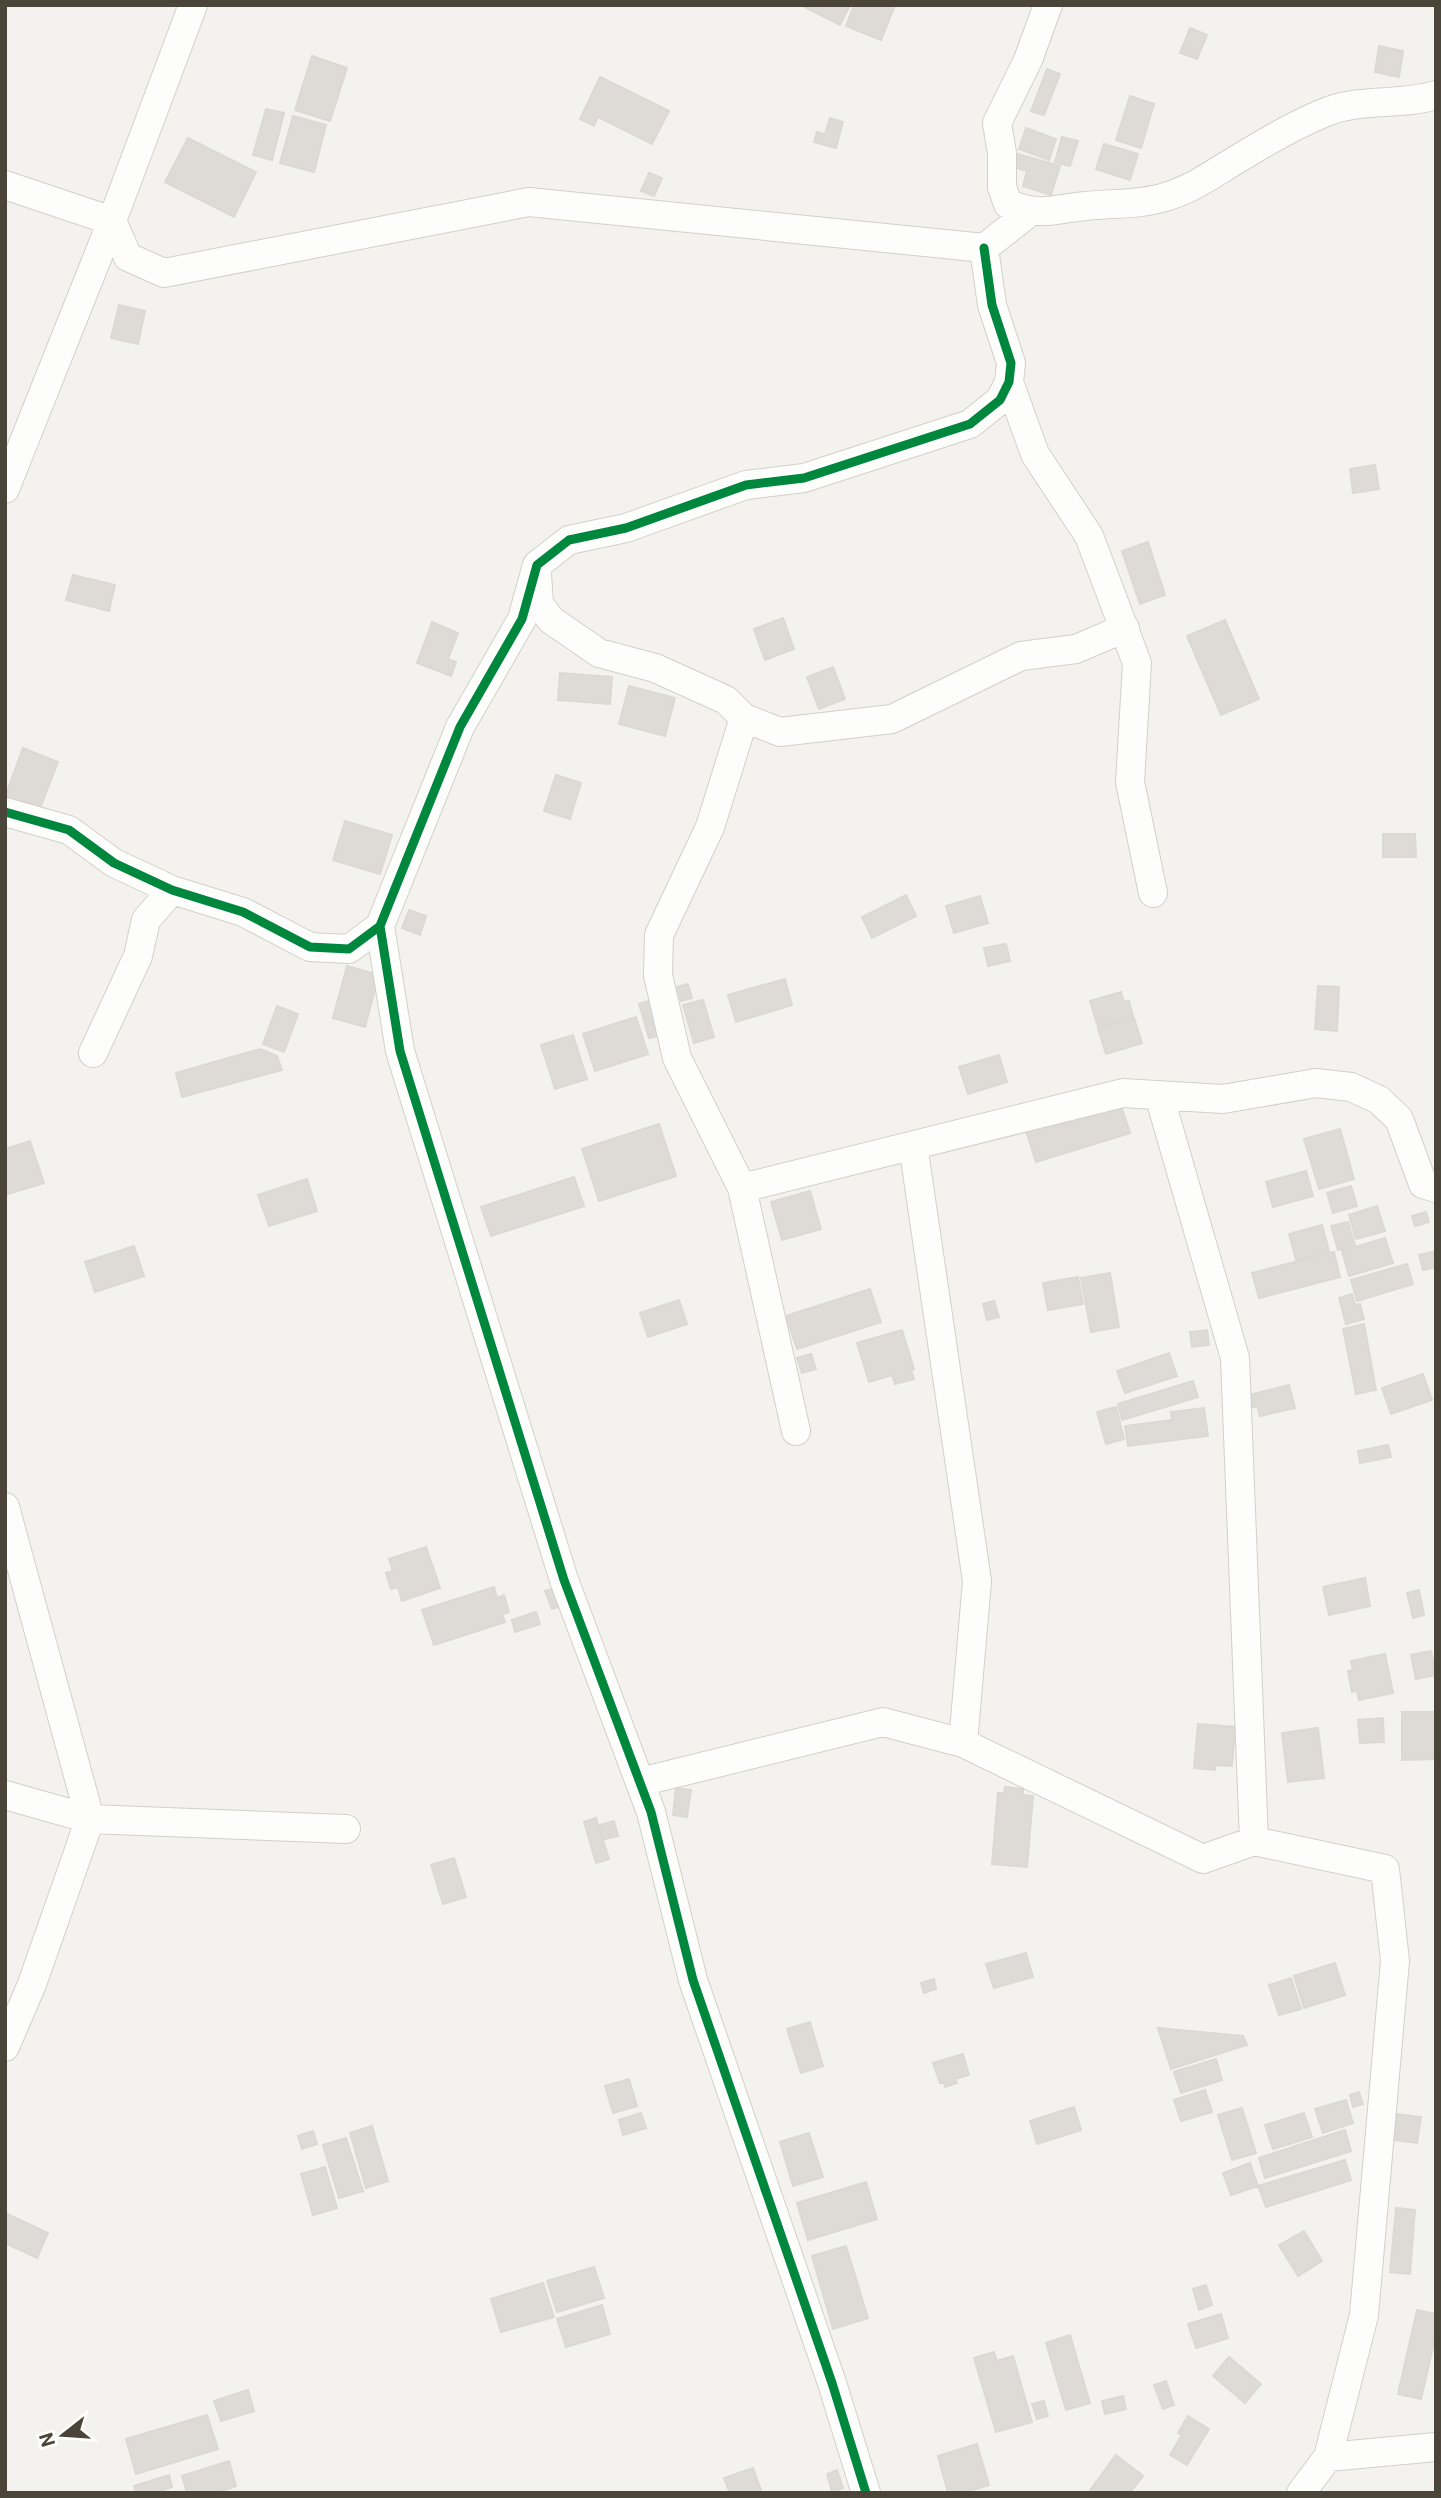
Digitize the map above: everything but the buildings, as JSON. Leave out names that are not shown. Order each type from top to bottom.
[{"type":"street","points":[[5,489],[112,221],[193,5]]},
{"type":"street","points":[[1045,6],[1028,60],[997,123],[1002,153],[1002,187],[1008,204],[1030,212],[1047,213],[1166,197],[1202,181],[1289,129],[1327,111],[1351,104],[1436,95]]},
{"type":"street","points":[[5,185],[112,221],[128,257],[164,273],[529,202],[984,248],[1030,212]]},
{"type":"street","points":[[866,2493],[832,2383],[693,1980],[651,1812],[564,1580],[400,1051],[380,926],[460,727],[522,619],[537,565],[569,540],[626,528],[746,485],[804,478],[970,424],[1000,400],[1009,382],[1011,363],[992,305],[984,248]]},
{"type":"street","points":[[1009,382],[1035,454],[1089,536],[1137,663],[1130,782],[1153,893]]},
{"type":"street","points":[[537,565],[539,604],[551,620],[599,653],[655,668],[726,700],[744,718],[780,732],[892,719],[1021,656],[1076,649],[1125,628]]},
{"type":"street","points":[[744,718],[710,827],[659,935],[658,975],[677,1058],[742,1188],[796,1431]]},
{"type":"street","points":[[5,812],[69,830],[114,863],[172,890],[243,912],[310,947],[349,949],[380,926]]},
{"type":"street","points":[[93,1053],[138,956],[146,920],[172,890]]},
{"type":"street","points":[[742,1188],[1123,1093],[1223,1099],[1316,1083],[1351,1087],[1379,1100],[1399,1119],[1423,1184],[1436,1188]]},
{"type":"street","points":[[1159,1095],[1235,1358],[1254,1841]]},
{"type":"street","points":[[913,1145],[976,1581],[963,1743]]},
{"type":"street","points":[[5,1507],[90,1819],[32,1984],[5,2047]]},
{"type":"street","points":[[640,1782],[883,1723],[963,1743],[1203,1859],[1254,1841],[1385,1869],[1395,1961],[1364,2315],[1328,2457],[1301,2493]]},
{"type":"street","points":[[5,1795],[90,1819],[346,1829]]},
{"type":"street","points":[[1328,2457],[1436,2448]]},
{"type":"cycle path","points":[[5,812],[69,830],[114,863],[172,890],[243,912],[310,947],[349,949],[380,926],[460,727],[522,619],[537,565],[569,540],[626,528],[746,485],[804,478],[970,424],[1000,400],[1009,382],[1011,363],[992,305],[984,248]]},
{"type":"cycle path","points":[[380,926],[400,1051],[564,1580],[651,1812],[693,1980],[832,2383],[866,2493]]}]
